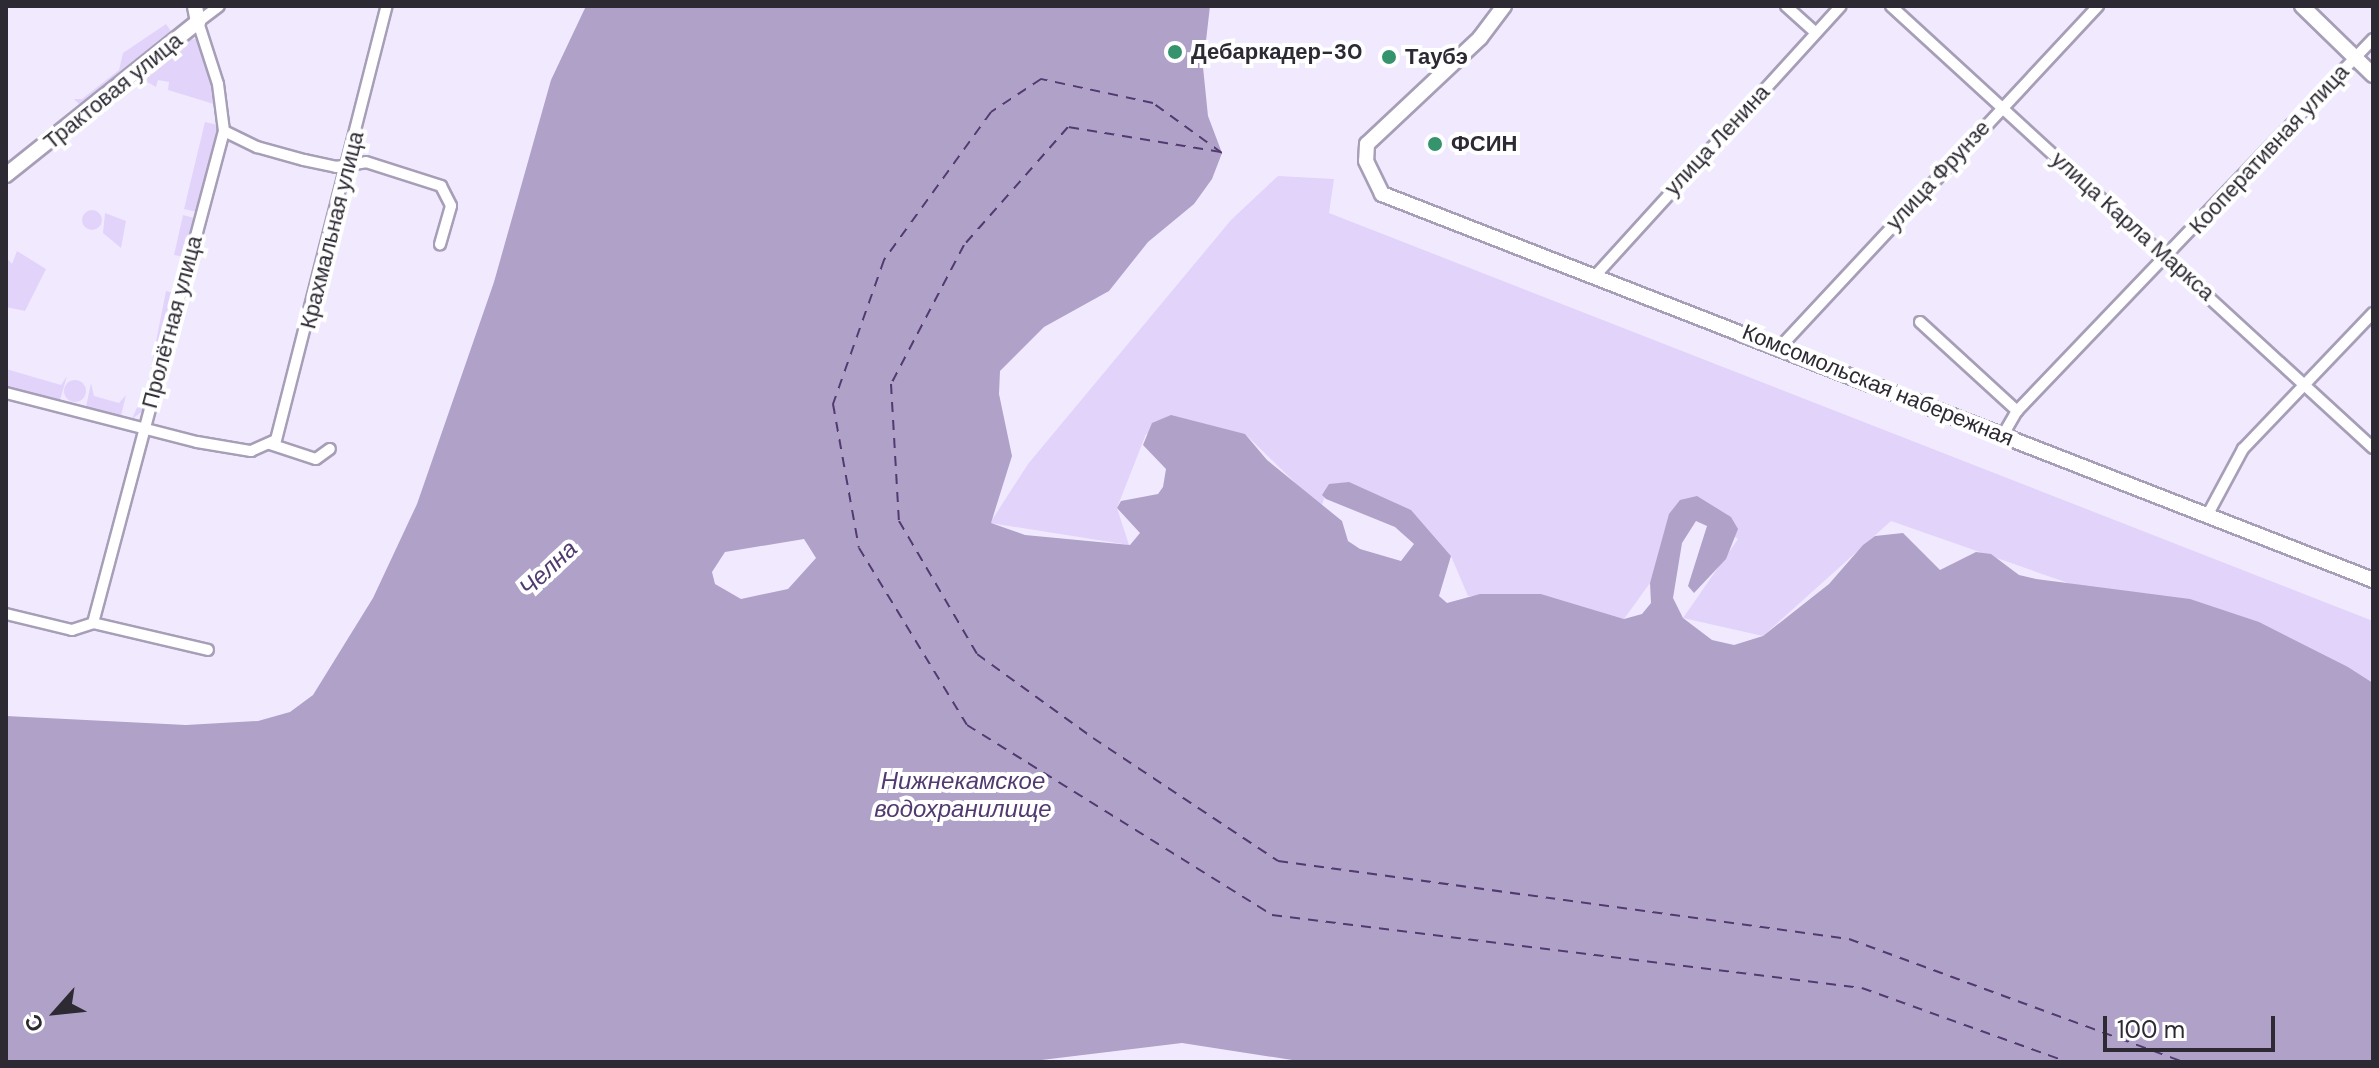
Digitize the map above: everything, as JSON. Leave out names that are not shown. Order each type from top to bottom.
[{"type":"street","points":[[195,6],[198,22]]},
{"type":"street","name":"Трактовая улица","points":[[6,175],[219,6]]},
{"type":"street","name":"Крахмальная улица","points":[[268,446],[283,423],[387,6]]},
{"type":"street","name":"Комсомольская набережная","points":[[1504,6],[1480,38],[1367,144],[1366,161],[1382,194],[1781,346],[2373,580]]},
{"type":"street","points":[[1786,6],[1816,33]]},
{"type":"street","name":"улица Ленина","points":[[1595,276],[1841,6]]},
{"type":"street","name":"улица Карла Маркса","points":[[1891,6],[2373,448]]},
{"type":"street","name":"улица Фрунзе","points":[[1781,346],[2098,6]]},
{"type":"street","points":[[2302,6],[2373,75]]},
{"type":"street","name":"Пролётная улица","points":[[93,623],[224,131],[218,84],[198,22]]},
{"type":"street","name":"Кооперативная улица","points":[[2003,435],[2017,411],[2168,257],[2373,39]]},
{"type":"street","points":[[224,131],[257,147],[336,167],[350,163],[377,164],[447,191],[451,206],[440,244]]},
{"type":"street","points":[[2208,514],[2243,449],[2373,313]]},
{"type":"street","points":[[1920,322],[2017,411]]},
{"type":"street","points":[[6,393],[197,442],[251,451],[268,446],[316,459],[330,449]]},
{"type":"street","points":[[6,614],[72,630],[93,623],[208,650]]},
{"type":"shaded area","points":[[166,24],[173,34],[82,107],[74,99],[82,99],[119,70],[123,53]]},
{"type":"shaded area","points":[[199,38],[217,105],[168,90],[169,82],[158,80],[156,87],[142,79],[95,114],[185,41]]},
{"type":"shaded area","points":[[205,122],[218,125],[197,212],[184,209]]},
{"type":"shaded area","points":[[1278,176],[1334,179],[1329,213],[2373,621],[2373,683],[2348,667],[2068,583],[1891,521],[1763,636],[1683,618],[1738,539],[1680,501],[1650,583],[1624,619],[1541,594],[1468,596],[1451,556],[1417,517],[1329,484],[1321,508],[1245,434],[1146,434],[1117,508],[1129,545],[990,523],[1028,464],[1231,220]]},
{"type":"shaded area","points":[[88,210],[96,210],[102,220],[96,230],[88,230],[82,224],[82,216]]},
{"type":"shaded area","points":[[105,213],[126,221],[121,248],[103,233]]},
{"type":"shaded area","points":[[183,215],[194,218],[184,257],[174,255]]},
{"type":"shaded area","points":[[17,251],[46,269],[25,311],[6,307],[6,257],[12,264]]},
{"type":"shaded area","points":[[166,291],[174,293],[154,373],[144,410],[132,419],[148,382]]},
{"type":"shaded area","points":[[6,369],[61,385],[67,376],[60,400],[6,386]]},
{"type":"shaded area","points":[[75,380],[86,391],[75,402],[64,391]]},
{"type":"shaded area","points":[[91,383],[94,396],[119,403],[126,395],[121,416],[86,407]]},
{"type":"water","name":"Нижнекамское водохранилище","points":[[586,6],[1210,6],[1203,67],[1208,116],[1222,153],[1212,179],[1194,204],[1148,242],[1109,291],[1044,327],[1000,371],[999,394],[1012,456],[991,523],[1025,535],[1130,545],[1140,533],[1117,508],[1121,501],[1158,494],[1163,487],[1166,469],[1143,445],[1152,423],[1171,415],[1245,434],[1267,460],[1342,521],[1348,541],[1360,549],[1401,561],[1414,544],[1395,527],[1326,499],[1322,495],[1329,484],[1349,482],[1411,510],[1451,556],[1439,596],[1447,603],[1480,594],[1541,594],[1624,619],[1642,614],[1651,603],[1650,583],[1669,514],[1680,500],[1697,496],[1731,517],[1738,529],[1726,559],[1694,593],[1688,586],[1707,526],[1696,521],[1682,543],[1673,598],[1683,618],[1712,640],[1734,645],[1763,636],[1829,584],[1863,545],[1875,536],[1903,533],[1940,570],[1976,552],[1991,554],[2019,575],[2190,599],[2259,622],[2373,683],[2373,1062],[1305,1062],[1182,1043],[1025,1062],[6,1062],[6,716],[186,725],[258,721],[290,712],[313,695],[373,598],[417,504],[494,282],[551,80]],"holes":[[[804,539],[816,558],[788,589],[741,599],[715,584],[712,572],[725,552]]]},
{"type":"ferry route","points":[[1222,153],[1153,103],[1041,79],[991,112],[884,260],[833,404],[859,548],[967,725],[1272,915],[1862,988],[2068,1062]]},
{"type":"ferry route","points":[[1221,152],[1068,127],[964,245],[891,384],[899,521],[977,654],[1093,738],[1278,861],[1849,939],[2183,1062]]},
{"type":"place","name":"Дебаркадер-30","points":[[1175,52]]},
{"type":"place","name":"Таубэ","points":[[1389,57]]},
{"type":"place","name":"ФСИН","points":[[1435,144]]},
{"type":"water label","name":"Челна","points":[[548,568]]}]
